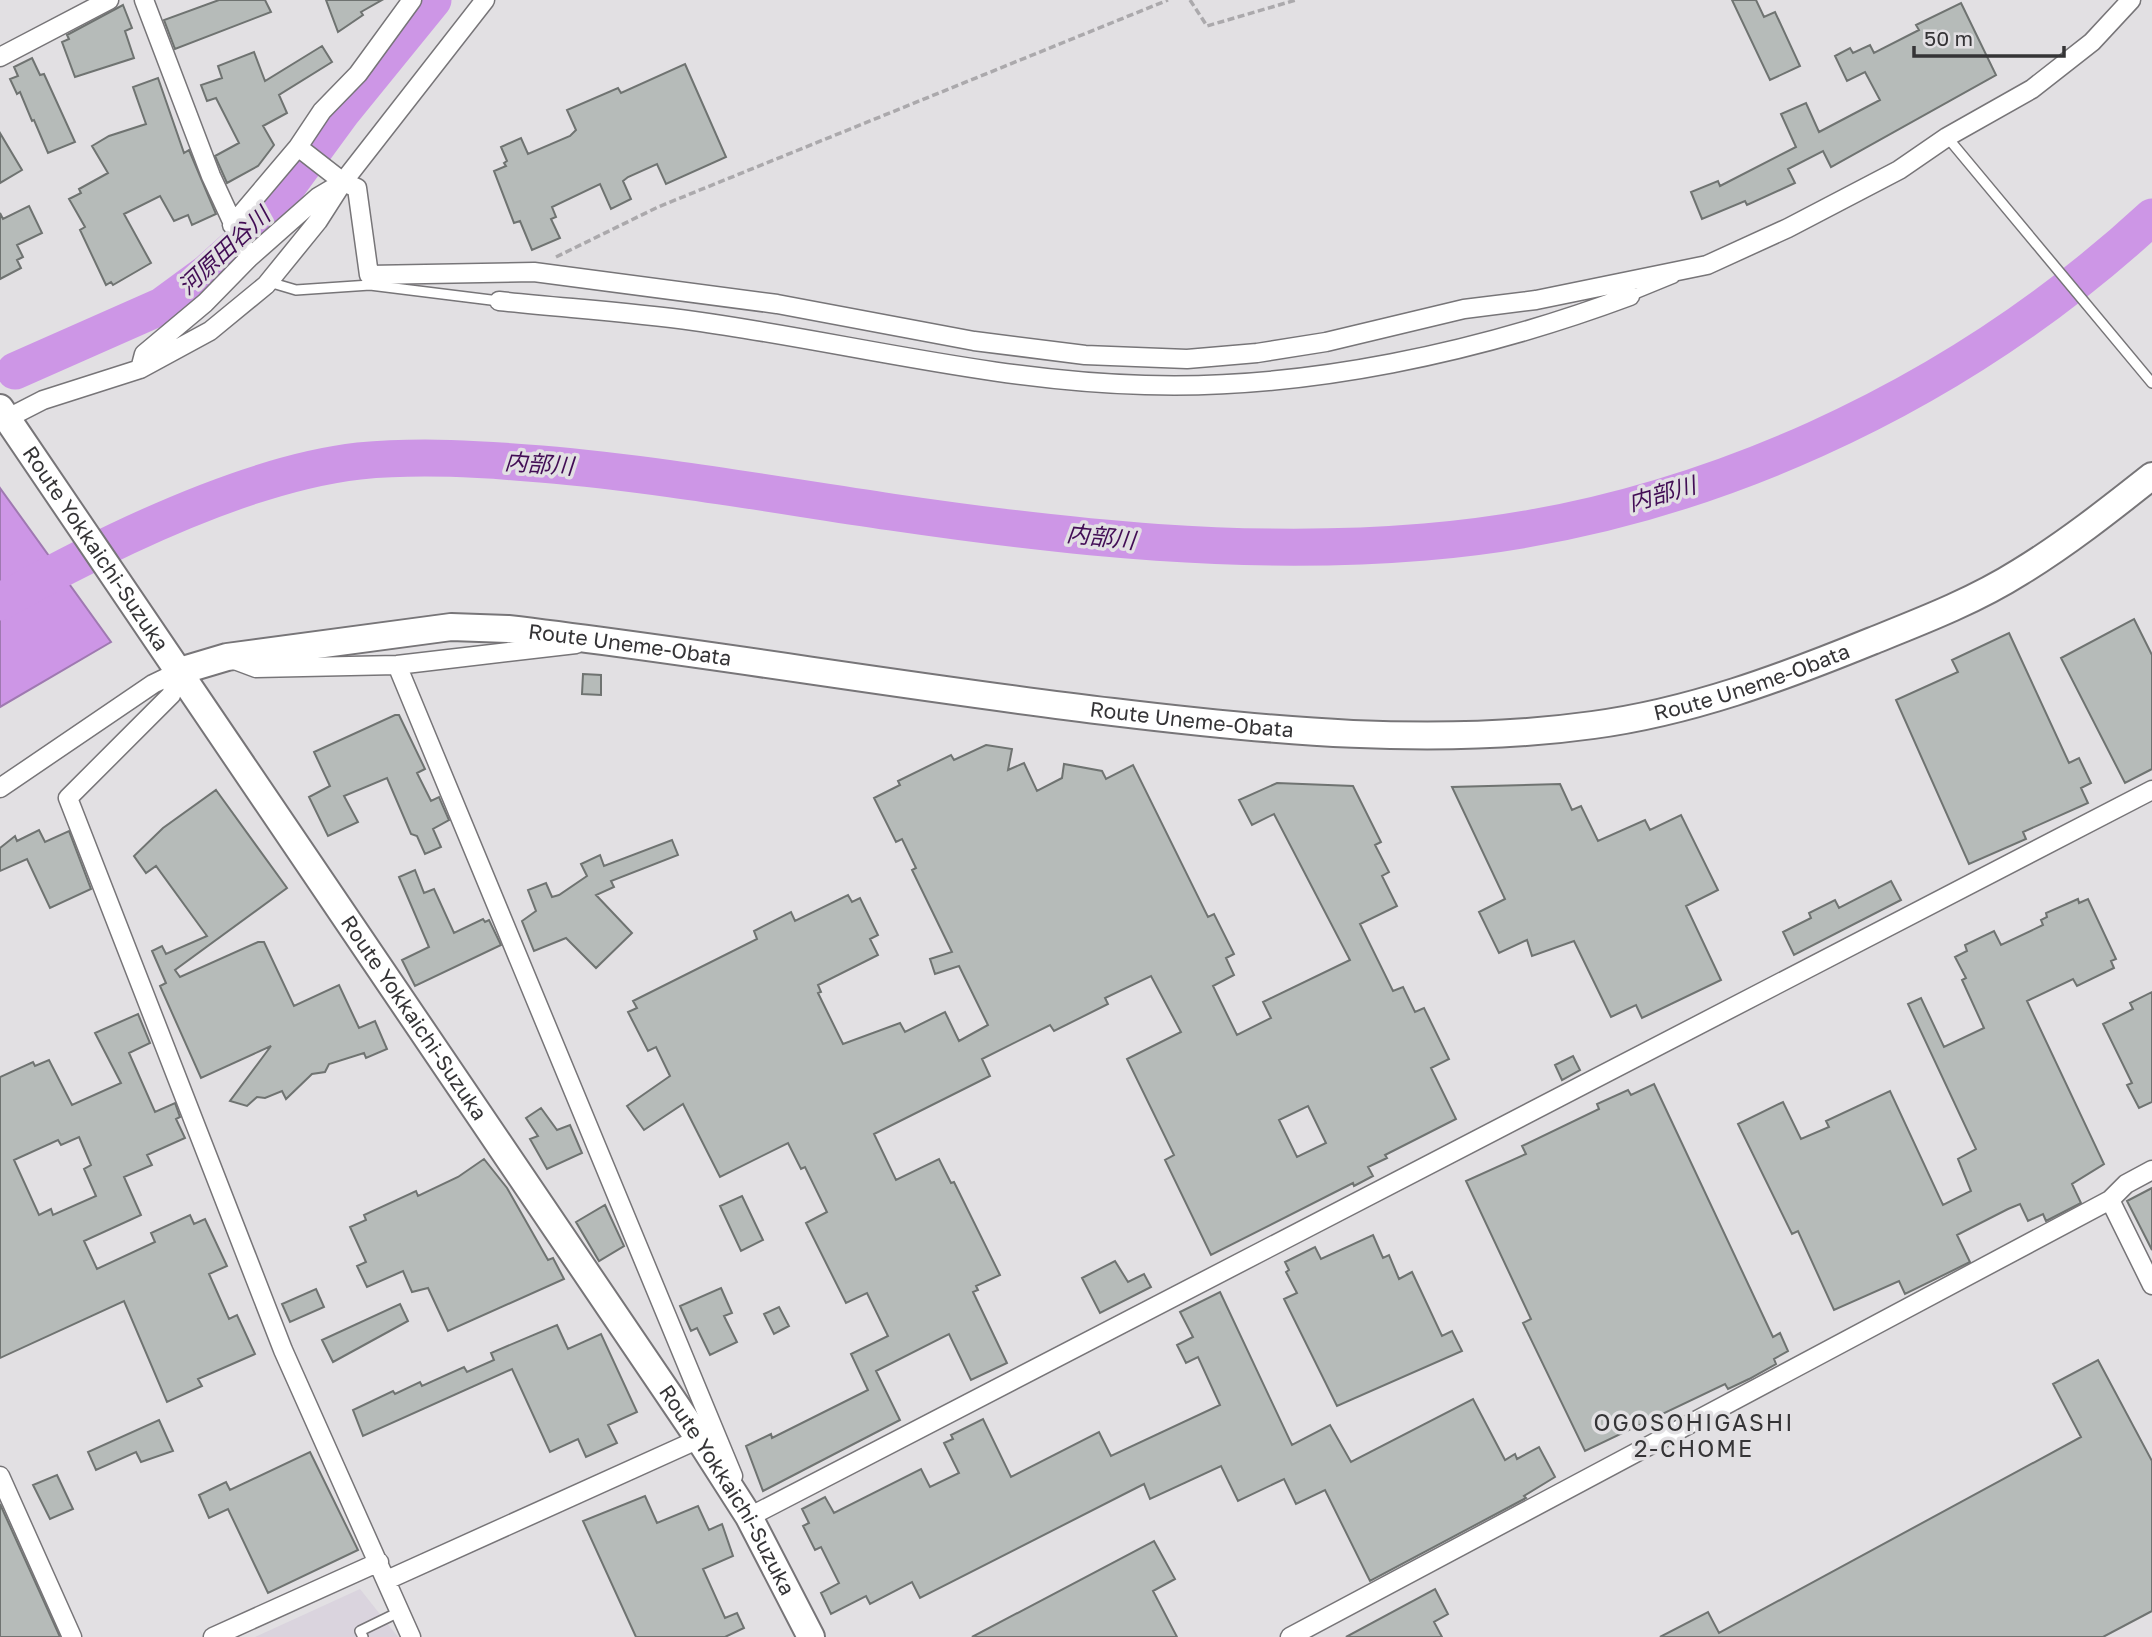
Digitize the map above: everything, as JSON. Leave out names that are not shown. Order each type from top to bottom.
[{"type":"main road","name":"Route Yokkaichi-Suzuka","points":[[6,420],[144,617],[699,1439],[749,1517],[811,1637]]},
{"type":"main road","name":"Route Uneme-Obata","points":[[180,671],[227,657],[451,627],[508,629],[993,699],[1222,724],[1424,734],[1523,732],[1595,725],[1703,703],[1791,674],[1920,622],[2017,575],[2152,476]]},
{"type":"street","points":[[0,57],[109,0]]},
{"type":"street","points":[[144,0],[211,176],[247,255]]},
{"type":"street","points":[[233,228],[300,149],[322,111],[358,74],[412,0]]},
{"type":"street","points":[[6,420],[43,400],[140,369],[210,331],[269,282],[318,222],[344,182],[485,0]]},
{"type":"street","points":[[300,149],[344,182],[357,188],[369,280],[534,272],[777,304],[988,342],[1085,355],[1187,359],[1257,353],[1326,342],[1464,309],[1536,300],[1707,265],[1788,228],[1951,142],[2069,62],[2132,0]]},
{"type":"street","points":[[140,369],[144,354],[205,303],[247,255],[318,197],[344,182]]},
{"type":"street","points":[[499,301],[695,321],[1023,377],[1147,385],[1288,378],[1393,362],[1473,345],[1567,319],[1630,296]]},
{"type":"street","points":[[227,657],[256,668],[397,665],[550,649],[597,640]]},
{"type":"street","points":[[397,665],[690,1365],[749,1517],[2152,790]]},
{"type":"street","points":[[0,788],[153,684],[180,671]]},
{"type":"street","points":[[180,671],[172,695],[68,798],[288,1362],[411,1637]]},
{"type":"street","points":[[1290,1637],[2110,1200],[2126,1184],[2152,1170]]},
{"type":"street","points":[[2110,1200],[2152,1285]]},
{"type":"street","points":[[387,1580],[699,1439]]},
{"type":"street","points":[[0,1476],[72,1637]]},
{"type":"street","points":[[213,1637],[379,1562]]},
{"type":"lane","points":[[1951,142],[2152,383]]},
{"type":"lane","points":[[1630,296],[1707,265]]},
{"type":"lane","points":[[269,282],[296,290],[369,280],[499,301]]},
{"type":"lane","points":[[363,1637],[360,1631],[399,1612]]},
{"type":"path","points":[[534,272],[564,251],[658,207],[1168,0]]},
{"type":"path","points":[[1190,0],[1207,26],[1296,0]]},
{"type":"shaded area","points":[[0,488],[111,642],[0,707]]},
{"type":"shaded area","points":[[360,1589],[398,1637],[255,1637]]},
{"type":"building","points":[[219,0],[265,0],[271,12],[175,49],[164,20]]},
{"type":"building","points":[[326,0],[382,0],[361,12],[363,15],[338,32]]},
{"type":"building","points":[[1732,0],[1756,0],[1764,17],[1775,12],[1800,66],[1770,80]]},
{"type":"building","points":[[1961,3],[1996,75],[1831,167],[1823,151],[1788,169],[1795,183],[1747,205],[1745,201],[1702,219],[1691,192],[1718,181],[1720,186],[1796,147],[1781,114],[1806,103],[1819,132],[1880,100],[1865,72],[1847,81],[1835,56],[1850,48],[1853,53],[1870,45],[1874,53],[1919,30],[1916,25]]},
{"type":"building","points":[[123,5],[132,28],[125,31],[134,58],[75,77],[62,42],[69,39],[67,35]]},
{"type":"building","points":[[322,46],[332,62],[279,95],[287,113],[263,126],[274,145],[258,166],[227,183],[215,156],[239,143],[216,98],[207,101],[201,85],[222,78],[218,66],[254,52],[265,81]]},
{"type":"building","points":[[32,58],[40,75],[44,74],[75,142],[48,153],[20,92],[17,94],[10,79],[18,76],[14,67]]},
{"type":"building","points":[[685,64],[726,157],[666,184],[657,164],[628,177],[623,181],[631,199],[611,209],[600,184],[552,207],[556,217],[551,219],[560,238],[532,250],[520,221],[514,223],[494,171],[506,166],[504,163],[507,161],[501,147],[521,138],[528,154],[570,136],[576,130],[567,110],[618,88],[621,93]]},
{"type":"building","points":[[158,78],[184,153],[189,150],[216,214],[192,225],[188,215],[174,221],[160,196],[124,214],[151,263],[113,285],[111,282],[106,285],[80,230],[85,227],[69,199],[81,193],[79,189],[108,173],[92,146],[109,136],[146,124],[133,87]]},
{"type":"building","points":[[0,133],[22,170],[0,183]]},
{"type":"building","points":[[29,206],[42,233],[17,245],[23,257],[17,260],[21,268],[0,279],[0,213],[3,219]]},
{"type":"building","points":[[2134,619],[2152,655],[2152,769],[2125,783],[2061,658]]},
{"type":"building","points":[[2009,633],[2069,763],[2079,758],[2091,783],[2081,788],[2088,803],[2023,832],[2026,839],[1969,864],[1896,700],[1958,672],[1952,660]]},
{"type":"building","points":[[583,674],[601,675],[601,695],[582,694]]},
{"type":"building","points":[[399,715],[425,769],[417,773],[431,801],[439,797],[449,820],[433,829],[441,847],[425,854],[417,836],[411,834],[387,778],[344,796],[358,822],[328,836],[309,797],[330,786],[314,752]]},
{"type":"building","points":[[986,745],[1012,749],[1008,770],[1024,763],[1037,791],[1062,778],[1064,764],[1102,771],[1106,779],[1133,765],[1208,917],[1214,914],[1234,954],[1226,958],[1234,975],[1213,986],[1237,1035],[1271,1018],[1263,1002],[1350,960],[1274,814],[1252,825],[1239,800],[1277,783],[1353,786],[1381,842],[1375,845],[1389,872],[1382,876],[1397,906],[1360,924],[1393,991],[1403,987],[1415,1012],[1424,1008],[1449,1059],[1431,1068],[1456,1119],[1385,1155],[1387,1158],[1368,1167],[1373,1176],[1354,1186],[1353,1183],[1211,1255],[1165,1160],[1174,1155],[1127,1059],[1181,1032],[1151,976],[1105,998],[1108,1004],[1054,1031],[1050,1025],[982,1059],[990,1076],[874,1134],[896,1180],[939,1159],[951,1183],[954,1182],[1000,1275],[976,1286],[978,1290],[973,1292],[1007,1363],[971,1380],[949,1334],[876,1371],[900,1420],[763,1491],[746,1446],[771,1434],[772,1438],[868,1390],[851,1354],[888,1336],[867,1293],[846,1303],[806,1223],[827,1212],[805,1167],[801,1169],[788,1143],[720,1177],[683,1104],[644,1130],[627,1106],[670,1076],[656,1047],[648,1051],[628,1012],[637,1008],[633,1001],[757,939],[754,931],[791,912],[795,921],[848,895],[852,902],[860,898],[878,935],[870,939],[878,955],[818,985],[821,992],[818,993],[843,1044],[900,1023],[905,1032],[945,1012],[959,1041],[988,1025],[959,966],[935,974],[930,959],[952,952],[912,870],[916,868],[902,839],[896,842],[874,798],[900,785],[898,781],[951,755],[954,760]],"holes":[[[1308,1106],[1326,1143],[1297,1157],[1279,1120]]]},
{"type":"building","points":[[1560,784],[1572,810],[1581,806],[1598,841],[1645,820],[1650,830],[1681,815],[1718,890],[1686,906],[1721,980],[1642,1018],[1636,1005],[1611,1017],[1574,941],[1532,956],[1527,940],[1499,953],[1479,912],[1505,899],[1452,787]]},
{"type":"building","points":[[216,790],[287,888],[175,970],[180,977],[258,942],[264,942],[294,1006],[339,985],[359,1028],[375,1021],[387,1049],[366,1058],[364,1053],[329,1064],[325,1072],[312,1074],[286,1099],[282,1091],[265,1098],[257,1097],[247,1106],[230,1101],[271,1046],[201,1078],[160,986],[166,983],[152,951],[162,946],[166,954],[207,936],[156,866],[146,873],[134,856],[163,828]]},
{"type":"building","points":[[39,830],[45,842],[69,831],[91,889],[50,908],[27,859],[0,871],[0,848],[15,836],[17,841]]},
{"type":"building","points":[[672,840],[678,855],[611,881],[614,887],[596,895],[632,933],[596,968],[566,938],[534,951],[522,921],[536,911],[528,890],[546,883],[552,897],[559,895],[587,876],[581,864],[600,855],[604,866]]},
{"type":"building","points":[[415,870],[424,893],[434,889],[454,933],[483,919],[485,922],[489,920],[501,945],[415,986],[402,960],[429,947],[399,877]]},
{"type":"building","points":[[1891,881],[1901,900],[1794,955],[1783,932],[1811,918],[1809,913],[1835,900],[1839,908]]},
{"type":"building","points":[[2078,899],[2079,903],[2088,899],[2116,959],[2111,961],[2114,968],[2077,986],[2073,979],[2027,1001],[2104,1164],[2072,1184],[2081,1203],[2046,1221],[2043,1214],[2028,1221],[2020,1204],[2008,1209],[1957,1235],[1970,1262],[1905,1294],[1899,1281],[1834,1310],[1798,1231],[1792,1234],[1738,1124],[1783,1102],[1801,1139],[1829,1127],[1826,1121],[1890,1091],[1943,1205],[1971,1191],[1958,1159],[1976,1149],[1908,1004],[1921,998],[1944,1047],[1984,1028],[1962,980],[1966,978],[1955,957],[1967,951],[1965,945],[1994,931],[2001,945],[2043,925],[2041,920],[2047,917],[2046,913]]},
{"type":"building","points":[[2152,992],[2152,1102],[2139,1108],[2127,1085],[2132,1083],[2103,1024],[2133,1009],[2130,1003]]},
{"type":"building","points":[[138,1014],[150,1043],[129,1053],[155,1112],[175,1103],[180,1117],[176,1119],[185,1138],[147,1155],[152,1165],[124,1177],[141,1215],[84,1241],[97,1269],[155,1242],[151,1233],[190,1215],[194,1224],[205,1219],[227,1266],[209,1274],[229,1319],[237,1315],[255,1354],[198,1379],[202,1386],[167,1402],[124,1301],[0,1358],[0,1077],[33,1062],[35,1066],[49,1060],[72,1105],[121,1083],[95,1033]],"holes":[[[79,1137],[91,1165],[84,1169],[96,1196],[53,1215],[51,1209],[39,1215],[14,1160],[58,1140],[61,1145]]]},
{"type":"building","points":[[1573,1056],[1580,1070],[1562,1080],[1555,1065]]},
{"type":"building","points":[[1654,1084],[1773,1337],[1780,1333],[1788,1351],[1774,1359],[1776,1364],[1749,1379],[1728,1389],[1725,1384],[1585,1451],[1523,1323],[1531,1319],[1466,1181],[1526,1154],[1522,1146],[1599,1109],[1597,1104],[1628,1090],[1631,1095]]},
{"type":"building","points":[[541,1108],[557,1130],[570,1125],[582,1153],[547,1169],[530,1139],[538,1136],[526,1118]]},
{"type":"building","points":[[484,1159],[507,1188],[548,1260],[553,1258],[564,1279],[448,1331],[428,1288],[412,1292],[403,1271],[367,1287],[357,1266],[366,1262],[350,1227],[366,1220],[364,1215],[416,1191],[418,1196],[458,1177]]},
{"type":"building","points":[[2152,1188],[2152,1250],[2127,1201]]},
{"type":"building","points":[[742,1196],[763,1240],[741,1251],[720,1206]]},
{"type":"building","points":[[605,1205],[624,1246],[599,1261],[576,1222]]},
{"type":"building","points":[[1373,1235],[1383,1258],[1389,1255],[1399,1279],[1412,1272],[1442,1336],[1452,1331],[1462,1351],[1337,1406],[1284,1299],[1297,1293],[1286,1272],[1289,1270],[1285,1262],[1315,1247],[1321,1259]]},
{"type":"building","points":[[1115,1261],[1128,1282],[1144,1274],[1151,1287],[1100,1313],[1082,1278]]},
{"type":"building","points":[[721,1288],[732,1313],[724,1316],[737,1342],[710,1355],[697,1328],[691,1331],[680,1306]]},
{"type":"building","points":[[316,1289],[324,1307],[290,1322],[282,1304]]},
{"type":"building","points":[[1220,1292],[1292,1445],[1330,1425],[1351,1462],[1473,1399],[1505,1460],[1515,1454],[1517,1459],[1539,1447],[1555,1477],[1524,1496],[1526,1498],[1370,1581],[1325,1490],[1296,1504],[1284,1479],[1238,1501],[1221,1466],[1150,1499],[1144,1484],[920,1598],[912,1582],[870,1604],[866,1596],[831,1614],[821,1593],[839,1583],[821,1547],[815,1550],[803,1526],[809,1523],[802,1509],[825,1497],[834,1513],[921,1469],[930,1487],[959,1473],[944,1443],[953,1439],[951,1435],[983,1419],[1011,1477],[1099,1432],[1111,1456],[1220,1405],[1198,1357],[1186,1363],[1177,1345],[1193,1337],[1180,1312]]},
{"type":"building","points":[[400,1304],[408,1321],[333,1362],[322,1340]]},
{"type":"building","points":[[779,1307],[789,1326],[774,1334],[764,1314]]},
{"type":"building","points":[[557,1325],[568,1349],[601,1334],[637,1412],[608,1425],[617,1443],[586,1457],[578,1439],[550,1452],[512,1369],[363,1436],[353,1410],[393,1391],[395,1394],[420,1382],[422,1386],[464,1367],[467,1372],[494,1360],[491,1353]]},
{"type":"building","points":[[2098,1360],[2152,1461],[2152,1611],[2103,1637],[1660,1637],[1708,1612],[1719,1633],[2081,1437],[2053,1384]]},
{"type":"building","points":[[159,1420],[173,1451],[141,1462],[136,1452],[96,1470],[88,1452]]},
{"type":"building","points":[[310,1452],[358,1550],[268,1593],[228,1509],[209,1518],[199,1495],[226,1482],[230,1490]]},
{"type":"building","points":[[57,1475],[73,1509],[50,1519],[33,1485]]},
{"type":"building","points":[[645,1496],[657,1523],[698,1506],[709,1530],[722,1524],[733,1556],[703,1569],[725,1618],[737,1613],[744,1628],[725,1637],[636,1637],[583,1521]]},
{"type":"building","points":[[0,1504],[60,1637],[0,1637]]},
{"type":"building","points":[[1154,1541],[1175,1579],[1153,1591],[1177,1637],[972,1637]]},
{"type":"building","points":[[1435,1589],[1448,1614],[1434,1622],[1442,1637],[1346,1637]]},
{"type":"waterway","name":"河原田谷川","points":[[15,371],[162,306],[207,273],[257,228],[342,112],[433,0]]},
{"type":"waterway","name":"内部川","points":[[0,602],[127,536],[222,497],[315,468],[382,459],[473,459],[585,468],[1024,530],[1157,542],[1224,546],[1358,546],[1425,542],[1525,529],[1624,508],[1721,477],[1815,440],[1906,394],[1993,341],[2075,282],[2152,217]]},
{"type":"district","name":"OGOSOHIGASHI 2-CHOME","points":[[1694,1436]]}]
